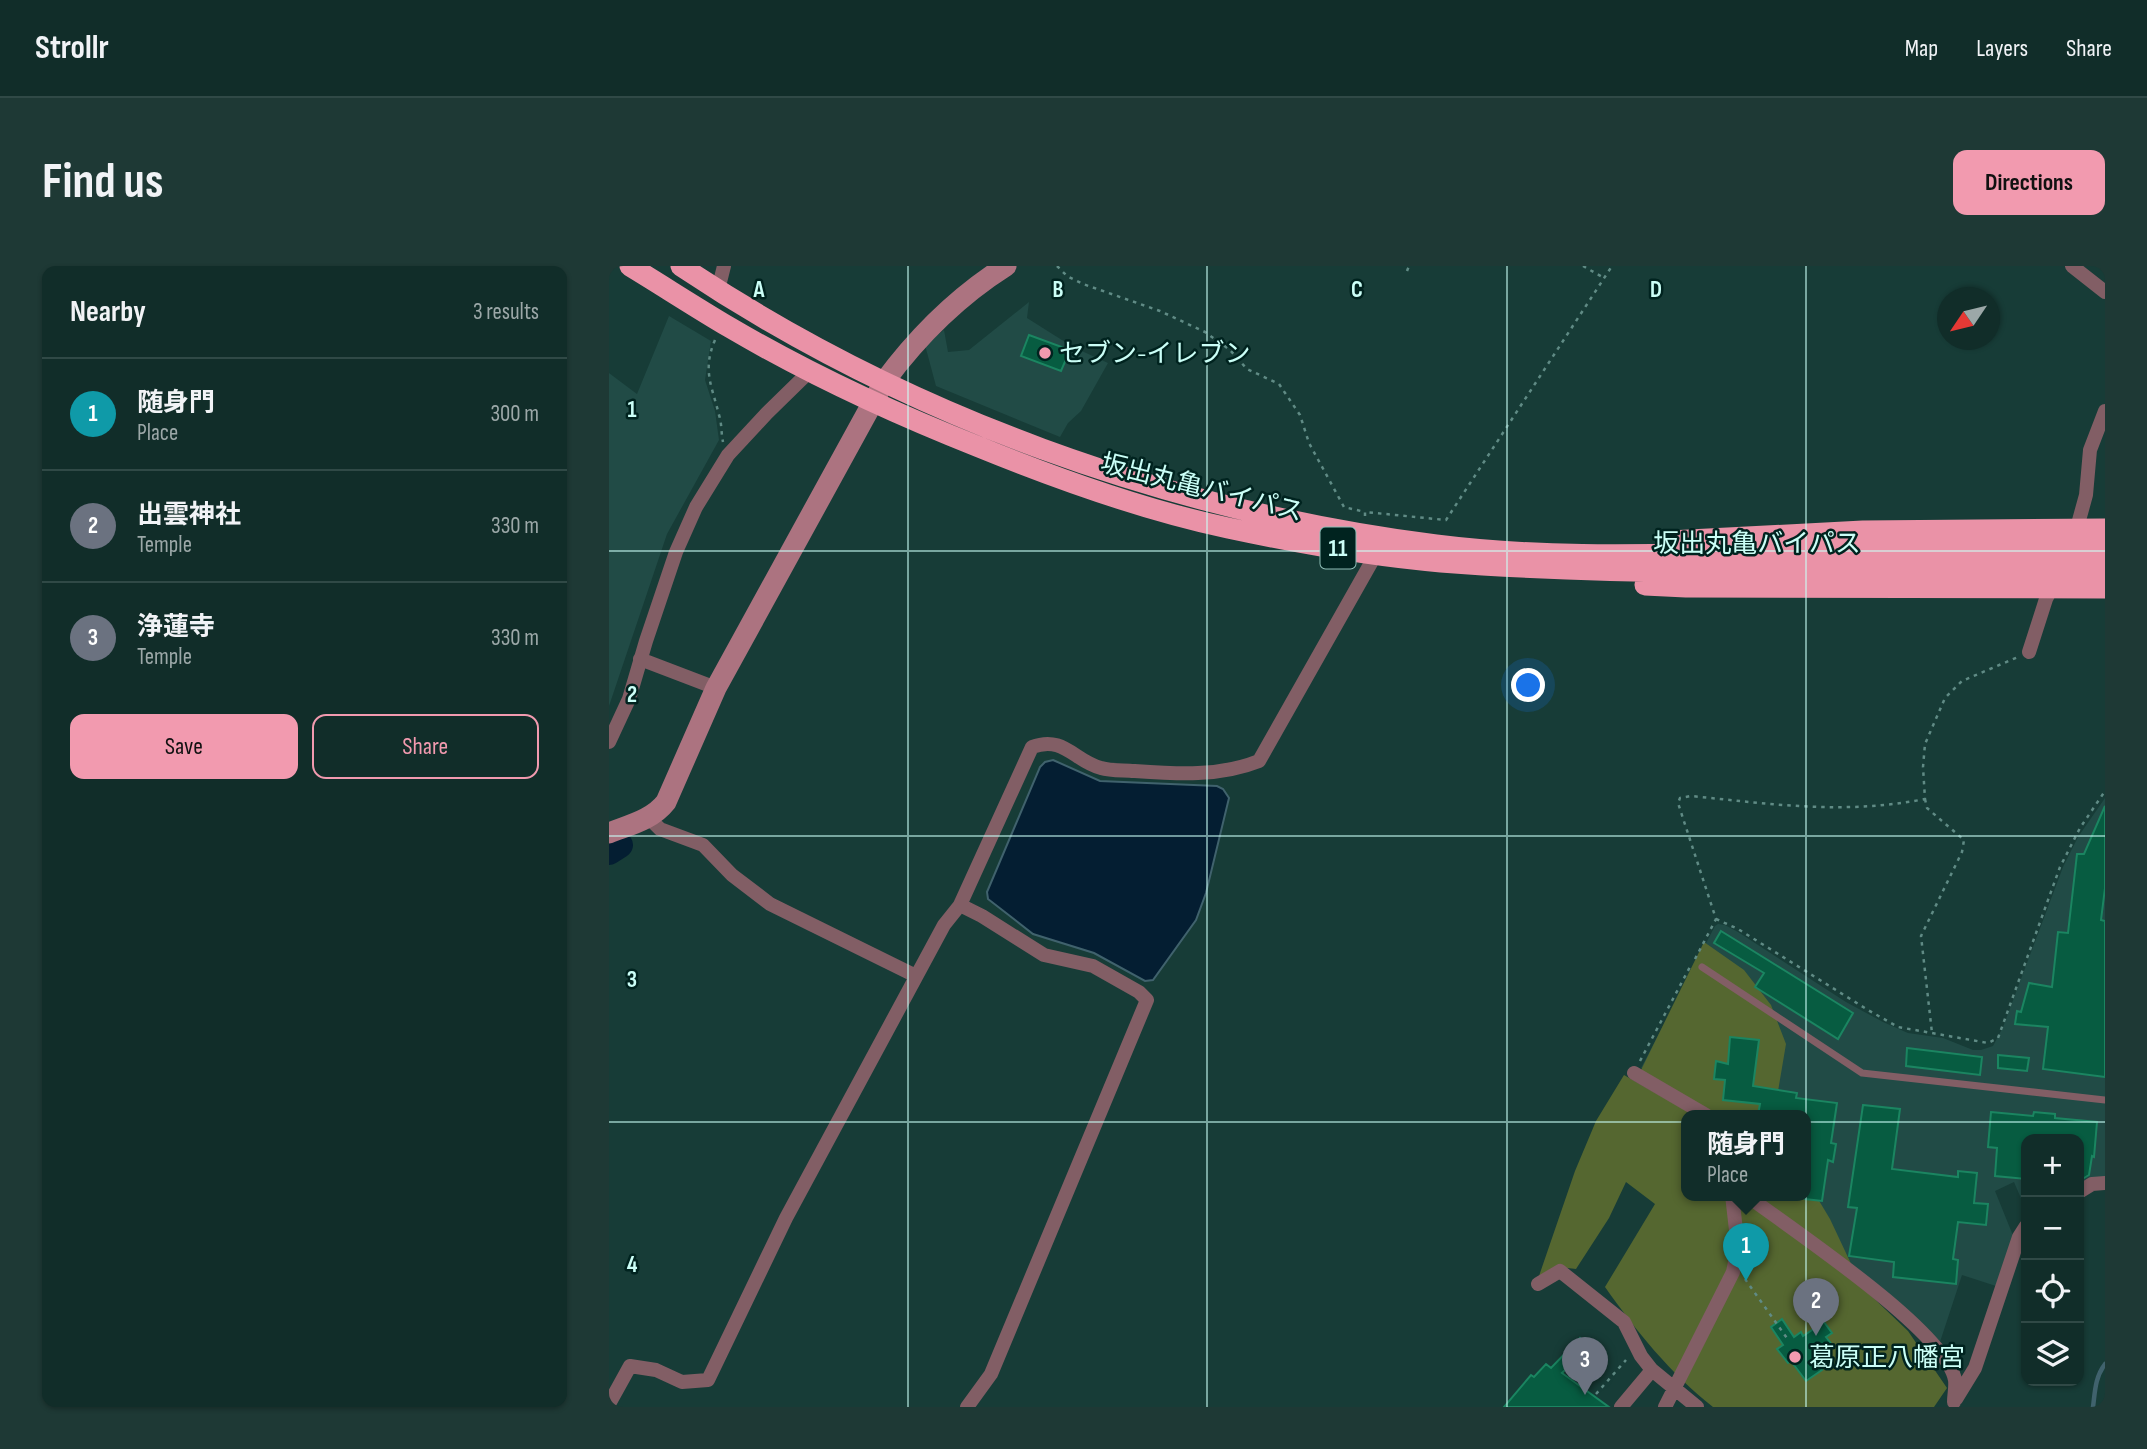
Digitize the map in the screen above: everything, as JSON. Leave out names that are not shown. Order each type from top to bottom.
[{"type":"highway","name":"坂出丸亀バイパス","points":[[630,266],[730,328],[873,402],[1044,474],[1144,507],[1227,528],[1438,562],[1659,572],[2105,568]]},
{"type":"highway","name":"坂出丸亀バイパス","points":[[681,266],[718,290],[884,382],[1003,433],[1152,485],[1220,505],[1326,529],[1439,545],[1517,551],[1659,555],[2105,547]]},
{"type":"highway","points":[[1517,551],[1863,531],[2075,533],[2105,529]]},
{"type":"highway","points":[[1438,562],[1539,577],[1686,587],[2105,588]]},
{"type":"street","points":[[718,290],[724,266]]},
{"type":"street","points":[[2072,266],[2105,292]]},
{"type":"street","points":[[609,833],[658,812],[666,803],[716,688],[884,382],[940,315],[996,269]]},
{"type":"street","points":[[609,742],[629,699],[676,552],[696,507],[729,455],[767,412],[810,371]]},
{"type":"street","points":[[2075,533],[2086,495],[2090,450],[2105,411]]},
{"type":"street","points":[[609,1404],[630,1366],[656,1370],[683,1382],[708,1380],[786,1218],[944,925],[960,905],[1032,747],[1055,743],[1101,768],[1143,772],[1223,772],[1259,761],[1376,554]]},
{"type":"street","points":[[2029,652],[2046,599],[2053,587]]},
{"type":"street","points":[[641,659],[716,688]]},
{"type":"street","points":[[648,817],[660,829],[703,845],[732,875],[770,904],[916,976]]},
{"type":"street","points":[[960,905],[1044,955],[1093,966],[1139,992],[1147,1000],[991,1374],[967,1407]]},
{"type":"street","points":[[1634,1073],[1697,1110]]},
{"type":"street","points":[[2084,1189],[2092,1184],[2105,1183]]},
{"type":"street","points":[[1665,1407],[1733,1272],[1738,1248],[1734,1201]]},
{"type":"street","points":[[1754,1201],[1897,1308],[1925,1334],[1955,1379],[1953,1404]]},
{"type":"street","points":[[1953,1404],[1975,1368],[2021,1234]]},
{"type":"street","points":[[1538,1284],[1560,1271],[1624,1322],[1652,1370],[1697,1407]]},
{"type":"street","points":[[1621,1407],[1652,1370]]},
{"type":"lane","points":[[1702,967],[1862,1073],[2105,1100]]},
{"type":"path","points":[[1057,266],[1067,276],[1083,284],[1160,311],[1205,332],[1230,350],[1247,369],[1279,384],[1300,415],[1309,443],[1343,507],[1446,520],[1612,266]]},
{"type":"path","points":[[1407,271],[1409,266]]},
{"type":"path","points":[[1583,266],[1605,279]]},
{"type":"path","points":[[718,336],[710,357],[708,380],[720,416],[722,440],[729,455]]},
{"type":"path","points":[[1363,534],[1366,512]]},
{"type":"path","points":[[1932,1033],[1921,936],[1962,852],[1964,840],[1927,808],[1923,767],[1925,744],[1945,698],[1962,681],[2029,652]]},
{"type":"path","points":[[1716,919],[1738,929],[1898,1027],[1988,1043],[1998,1038],[2060,867],[2080,828],[2105,791]]},
{"type":"path","points":[[1634,1073],[1716,919],[1678,803],[1683,795],[1782,806],[1841,809],[1925,799]]},
{"type":"path","points":[[1735,1265],[1789,1341]]},
{"type":"path","points":[[1596,1394],[1637,1347]]},
{"type":"shaded area","points":[[1029,302],[1027,318],[1073,347],[1108,363],[1081,411],[1068,423],[1060,437],[936,386],[925,345],[944,330],[948,352],[969,350]]},
{"type":"shaded area","points":[[669,316],[711,341],[705,380],[715,411],[719,440],[667,534],[609,706],[609,373],[637,394]]},
{"type":"shaded area","points":[[1053,760],[1100,781],[1217,786],[1223,789],[1229,798],[1206,893],[1196,920],[1153,980],[1145,981],[1094,953],[1033,934],[988,899],[987,892],[1040,767]]},
{"type":"shaded area","points":[[2105,798],[2105,1178],[2084,1185],[2084,1134],[2021,1134],[2021,1198],[2014,1182],[1995,1191],[2014,1238],[1996,1286],[1962,1275],[1939,1345],[1762,1201],[1811,1201],[1811,1110],[1788,1110],[1641,1068],[1718,924],[1738,932],[1846,1002],[1883,1022],[1908,1033],[1943,1038],[1973,1050],[1993,1046],[2003,1027],[2063,867],[2078,837]]},
{"type":"green space","points":[[1704,942],[1744,970],[1771,1005],[1786,1044],[1775,1110],[1693,1110],[1641,1070]]},
{"type":"green space","points":[[1624,1075],[1685,1110],[1681,1110],[1681,1201],[1811,1201],[1811,1187],[1830,1219],[1862,1287],[1908,1331],[1947,1388],[1934,1407],[1713,1407],[1682,1380],[1655,1351],[1605,1287],[1655,1204],[1626,1182],[1609,1218],[1576,1269],[1559,1267],[1539,1276],[1575,1171],[1596,1121]]},
{"type":"building","name":"セブン-イレブン","points":[[1029,335],[1070,350],[1061,371],[1021,356]]},
{"type":"building","points":[[2105,806],[2105,888],[2101,920],[2105,921],[2105,1077],[2043,1069],[2048,1027],[2015,1024],[2017,1011],[2021,1012],[2029,983],[2052,987],[2058,932],[2068,933],[2077,854],[2084,854]]},
{"type":"building","points":[[1721,931],[1853,1013],[1838,1039],[1755,987],[1764,973],[1714,943]]},
{"type":"building","points":[[1730,1037],[1759,1040],[1753,1086],[1797,1093],[1796,1098],[1837,1103],[1831,1143],[1836,1144],[1833,1162],[1828,1160],[1822,1201],[1811,1200],[1811,1110],[1759,1110],[1760,1104],[1723,1100],[1725,1080],[1714,1079],[1716,1061],[1728,1064]]},
{"type":"building","points":[[1907,1048],[1982,1057],[1980,1075],[1906,1066]]},
{"type":"building","points":[[1998,1055],[2029,1058],[2027,1071],[1998,1068]]},
{"type":"building","points":[[1863,1105],[1900,1109],[1892,1169],[1958,1177],[1958,1171],[1977,1173],[1974,1203],[1988,1204],[1986,1225],[1958,1222],[1953,1259],[1958,1260],[1956,1284],[1893,1277],[1894,1262],[1849,1256],[1857,1208],[1848,1207]]},
{"type":"building","points":[[1991,1112],[2033,1116],[2034,1112],[2055,1114],[2055,1118],[2097,1122],[2094,1157],[2092,1156],[2089,1175],[2084,1178],[2084,1134],[2021,1134],[2021,1179],[1995,1176],[1997,1148],[1988,1147]]},
{"type":"building","points":[[1782,1319],[1794,1337],[1801,1332],[1803,1336],[1824,1322],[1832,1333],[1826,1337],[1833,1346],[1815,1359],[1822,1370],[1806,1381],[1791,1361],[1788,1363],[1777,1349],[1783,1345],[1771,1327]]},
{"type":"building","points":[[1580,1338],[1589,1347],[1562,1373],[1609,1407],[1504,1407],[1531,1375],[1534,1377],[1546,1364],[1551,1368]]},
{"type":"waterway","points":[[609,852],[620,845]]},
{"type":"waterway","points":[[2093,1407],[2097,1379],[2105,1364]]},
{"type":"place","name":"セブン-イレブン","points":[[1045,353]]},
{"type":"place","name":"随身門","points":[[1746,1281]]},
{"type":"place","name":"出雲神社","points":[[1816,1336]]},
{"type":"place","name":"葛原正八幡宮","points":[[1795,1357]]},
{"type":"place","name":"浄蓮寺","points":[[1585,1395]]}]
